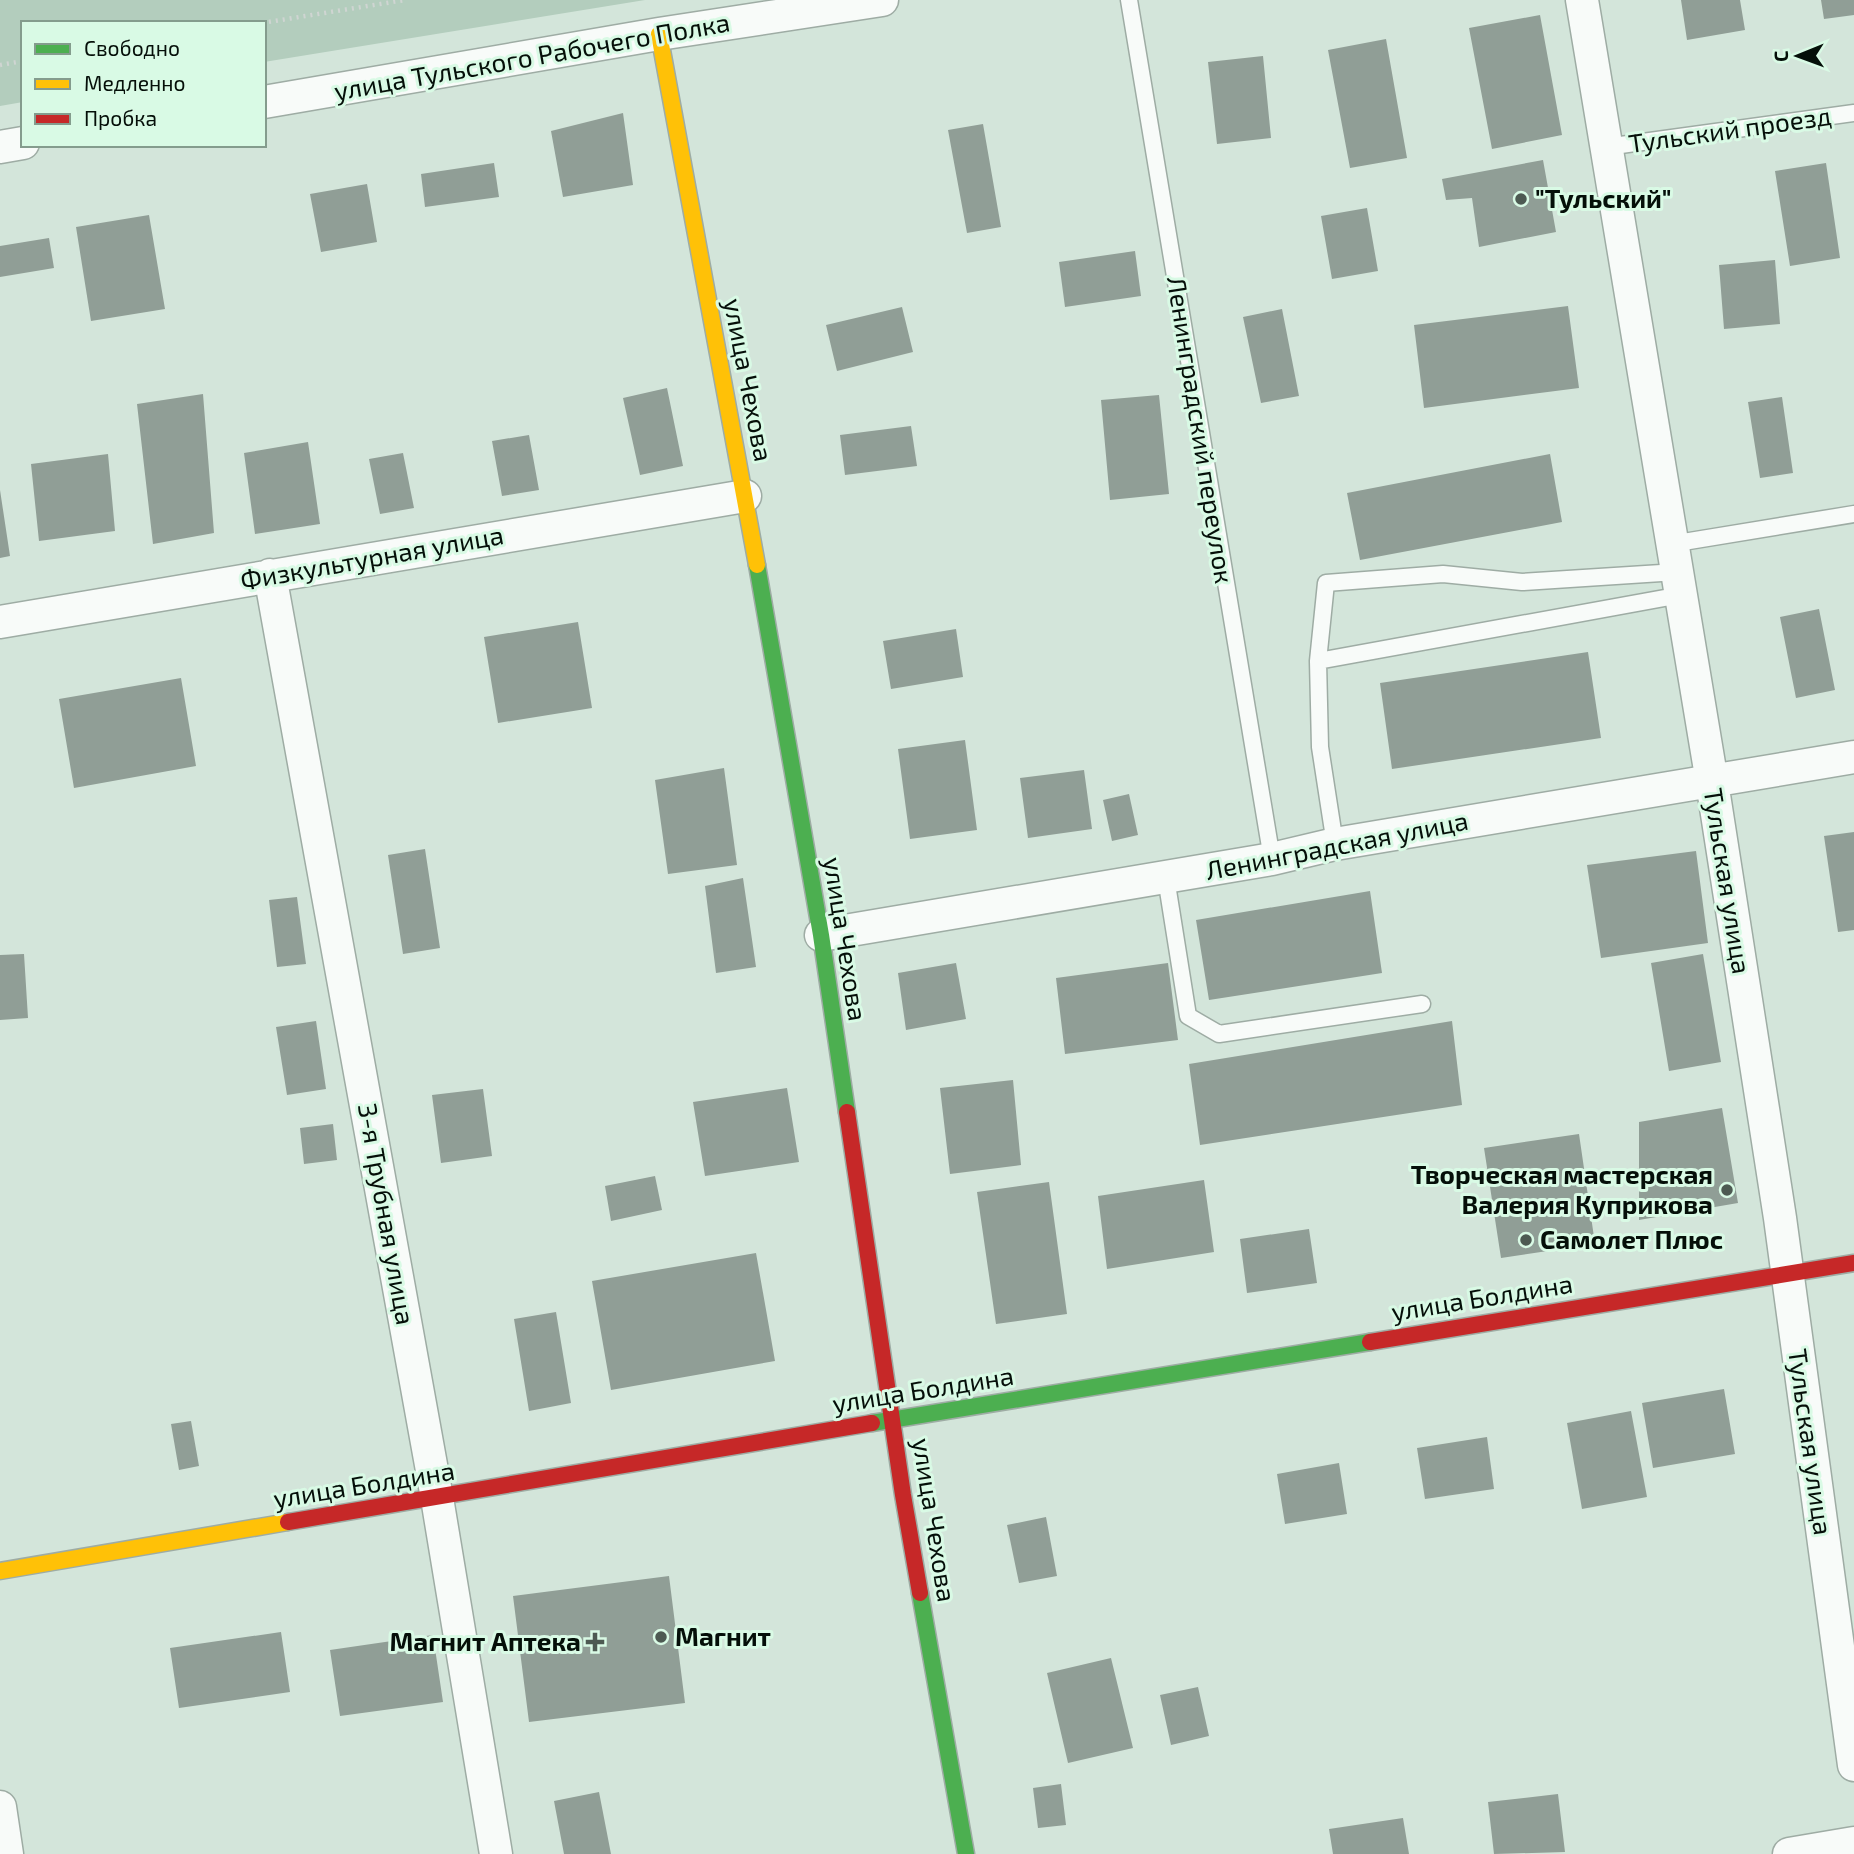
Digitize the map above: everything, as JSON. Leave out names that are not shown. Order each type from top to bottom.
[{"type":"main road","name":"улица Чехова","points":[[659,34],[745,496],[821,935],[903,1495],[966,1854]]},
{"type":"main road","name":"улица Болдина","points":[[0,1571],[893,1419],[1854,1263]]},
{"type":"street","name":"улица Тульского Рабочего Полка","points":[[266,102],[659,34],[882,0]]},
{"type":"street","name":"Тульская улица","points":[[1582,0],[1712,782],[1788,1273],[1854,1765]]},
{"type":"street","points":[[0,146],[21,143]]},
{"type":"street","name":"Физкультурная улица","points":[[0,622],[745,496]]},
{"type":"street","name":"3-я Трубная улица","points":[[271,575],[437,1498],[496,1854]]},
{"type":"street","name":"Ленинградская улица","points":[[821,935],[1166,878],[1272,859],[1335,844],[1854,757]]},
{"type":"street","points":[[0,1807],[7,1854]]},
{"type":"street","points":[[1789,1854],[1854,1843]]},
{"type":"lane","name":"Ленинградский переулок","points":[[1129,0],[1272,859]]},
{"type":"lane","name":"Тульский проезд","points":[[1606,147],[1854,113]]},
{"type":"lane","points":[[1318,661],[1677,570],[1854,514]]},
{"type":"lane","points":[[1335,844],[1320,747],[1318,661],[1326,583],[1443,574],[1522,582],[1677,570]]},
{"type":"lane","points":[[1166,878],[1188,1016],[1219,1034],[1422,1004]]},
{"type":"path","points":[[266,22],[405,0]]},
{"type":"path","points":[[0,65],[21,61]]},
{"type":"green space","points":[[0,0],[645,0],[266,62],[266,21],[21,21],[21,102],[0,106]]},
{"type":"building","points":[[1681,0],[1740,0],[1745,30],[1687,40]]},
{"type":"building","points":[[1821,0],[1854,0],[1854,15],[1824,19]]},
{"type":"building","points":[[1540,15],[1562,135],[1492,149],[1469,28]]},
{"type":"building","points":[[1386,39],[1407,158],[1350,168],[1328,50]]},
{"type":"building","points":[[1263,56],[1271,138],[1217,144],[1208,62]]},
{"type":"building","points":[[623,113],[633,185],[563,197],[551,131]]},
{"type":"building","points":[[983,124],[1001,227],[967,233],[948,130]]},
{"type":"building","points":[[1543,160],[1556,232],[1479,247],[1472,198],[1446,200],[1442,179]]},
{"type":"building","points":[[494,163],[499,197],[425,207],[421,174]]},
{"type":"building","points":[[1826,163],[1840,258],[1790,266],[1775,171]]},
{"type":"building","points":[[367,184],[377,242],[321,252],[310,194]]},
{"type":"building","points":[[1367,208],[1378,271],[1332,279],[1321,216]]},
{"type":"building","points":[[149,215],[165,309],[91,321],[76,227]]},
{"type":"building","points":[[49,238],[54,268],[0,277],[0,246]]},
{"type":"building","points":[[1135,251],[1141,296],[1065,307],[1059,262]]},
{"type":"building","points":[[1775,260],[1780,324],[1724,329],[1719,265]]},
{"type":"building","points":[[1568,306],[1579,388],[1424,408],[1414,325]]},
{"type":"building","points":[[902,307],[913,352],[837,371],[826,325]]},
{"type":"building","points":[[1282,309],[1299,396],[1261,403],[1243,317]]},
{"type":"building","points":[[667,388],[683,466],[640,475],[623,398]]},
{"type":"building","points":[[203,394],[214,533],[153,544],[137,404]]},
{"type":"building","points":[[1159,395],[1169,494],[1110,500],[1101,400]]},
{"type":"building","points":[[1782,397],[1793,473],[1760,478],[1748,402]]},
{"type":"building","points":[[911,426],[917,466],[845,475],[840,435]]},
{"type":"building","points":[[529,435],[539,490],[502,496],[492,441]]},
{"type":"building","points":[[308,442],[320,524],[255,534],[244,453]]},
{"type":"building","points":[[403,453],[414,508],[380,514],[369,459]]},
{"type":"building","points":[[108,454],[115,531],[39,541],[31,464]]},
{"type":"building","points":[[1550,454],[1562,522],[1360,560],[1347,493]]},
{"type":"building","points":[[0,490],[10,556],[0,558]]},
{"type":"building","points":[[1819,609],[1835,690],[1796,698],[1780,617]]},
{"type":"building","points":[[578,622],[592,708],[498,723],[484,637]]},
{"type":"building","points":[[956,629],[963,677],[891,689],[883,641]]},
{"type":"building","points":[[1588,652],[1601,738],[1392,769],[1380,683]]},
{"type":"building","points":[[181,678],[196,766],[74,788],[59,699]]},
{"type":"building","points":[[965,740],[977,830],[910,839],[898,749]]},
{"type":"building","points":[[724,768],[737,865],[668,874],[655,780]]},
{"type":"building","points":[[1084,770],[1092,829],[1028,838],[1020,778]]},
{"type":"building","points":[[1129,794],[1138,835],[1112,841],[1103,800]]},
{"type":"building","points":[[1854,832],[1854,930],[1838,932],[1824,836]]},
{"type":"building","points":[[425,849],[440,948],[403,954],[388,855]]},
{"type":"building","points":[[1696,851],[1708,943],[1601,958],[1587,865]]},
{"type":"building","points":[[743,878],[756,967],[716,973],[705,886]]},
{"type":"building","points":[[1370,891],[1382,973],[1209,1000],[1196,920]]},
{"type":"building","points":[[297,897],[306,964],[277,967],[269,900]]},
{"type":"building","points":[[24,954],[28,1018],[0,1020],[0,955]]},
{"type":"building","points":[[1703,954],[1721,1062],[1669,1071],[1651,963]]},
{"type":"building","points":[[956,963],[966,1019],[906,1030],[898,973]]},
{"type":"building","points":[[1168,963],[1178,1040],[1065,1054],[1056,978]]},
{"type":"building","points":[[316,1021],[326,1089],[287,1095],[276,1027]]},
{"type":"building","points":[[1452,1021],[1462,1105],[1200,1145],[1189,1064]]},
{"type":"building","points":[[1013,1080],[1021,1165],[950,1174],[940,1088]]},
{"type":"building","points":[[787,1088],[799,1162],[705,1176],[693,1102]]},
{"type":"building","points":[[483,1089],[492,1156],[441,1163],[432,1095]]},
{"type":"building","points":[[1722,1108],[1738,1203],[1639,1220],[1639,1122]]},
{"type":"building","points":[[333,1124],[337,1160],[304,1164],[300,1128]]},
{"type":"building","points":[[1579,1134],[1595,1244],[1501,1258],[1484,1148]]},
{"type":"building","points":[[655,1176],[662,1210],[611,1221],[605,1186]]},
{"type":"building","points":[[1204,1180],[1214,1252],[1107,1269],[1098,1196]]},
{"type":"building","points":[[1049,1182],[1067,1314],[996,1324],[977,1192]]},
{"type":"building","points":[[1309,1229],[1317,1283],[1247,1293],[1240,1239]]},
{"type":"building","points":[[756,1253],[775,1361],[611,1390],[592,1281]]},
{"type":"building","points":[[556,1312],[571,1403],[529,1411],[514,1319]]},
{"type":"building","points":[[1724,1389],[1735,1454],[1653,1468],[1642,1403]]},
{"type":"building","points":[[1631,1411],[1647,1497],[1582,1509],[1567,1423]]},
{"type":"building","points":[[191,1421],[199,1466],[179,1470],[171,1424]]},
{"type":"building","points":[[1487,1437],[1494,1489],[1425,1499],[1417,1448]]},
{"type":"building","points":[[1339,1463],[1347,1514],[1285,1524],[1277,1474]]},
{"type":"building","points":[[1046,1517],[1057,1576],[1019,1583],[1007,1525]]},
{"type":"building","points":[[669,1576],[685,1703],[529,1722],[513,1596]]},
{"type":"building","points":[[281,1632],[290,1692],[179,1708],[170,1648]]},
{"type":"building","points":[[433,1635],[443,1702],[340,1716],[330,1650]]},
{"type":"building","points":[[1111,1658],[1133,1748],[1068,1763],[1047,1673]]},
{"type":"building","points":[[1198,1687],[1209,1736],[1171,1745],[1160,1695]]},
{"type":"building","points":[[1061,1784],[1066,1825],[1038,1828],[1033,1788]]},
{"type":"building","points":[[599,1792],[611,1854],[564,1854],[554,1801]]},
{"type":"building","points":[[1558,1794],[1565,1852],[1494,1854],[1488,1802]]},
{"type":"building","points":[[1403,1818],[1409,1854],[1333,1854],[1329,1829]]},
{"type":"traffic: fast","points":[[757,565],[821,935],[847,1112]]},
{"type":"traffic: fast","points":[[872,1423],[1370,1342]]},
{"type":"traffic: fast","points":[[920,1593],[966,1854]]},
{"type":"traffic: slow","points":[[659,34],[757,565]]},
{"type":"traffic: slow","points":[[0,1571],[288,1522]]},
{"type":"traffic: jam","points":[[847,1112],[903,1495],[920,1593]]},
{"type":"traffic: jam","points":[[1370,1342],[1854,1263]]},
{"type":"traffic: jam","points":[[288,1522],[872,1423]]},
{"type":"place","name":"\"Тульский\"","points":[[1521,199]]},
{"type":"place","name":"Творческая мастерская Валерия Куприкова","points":[[1727,1190]]},
{"type":"place","name":"Самолет Плюс","points":[[1526,1240]]},
{"type":"place","name":"Магнит","points":[[661,1637]]},
{"type":"place","name":"Магнит Аптека","points":[[595,1642]]}]
